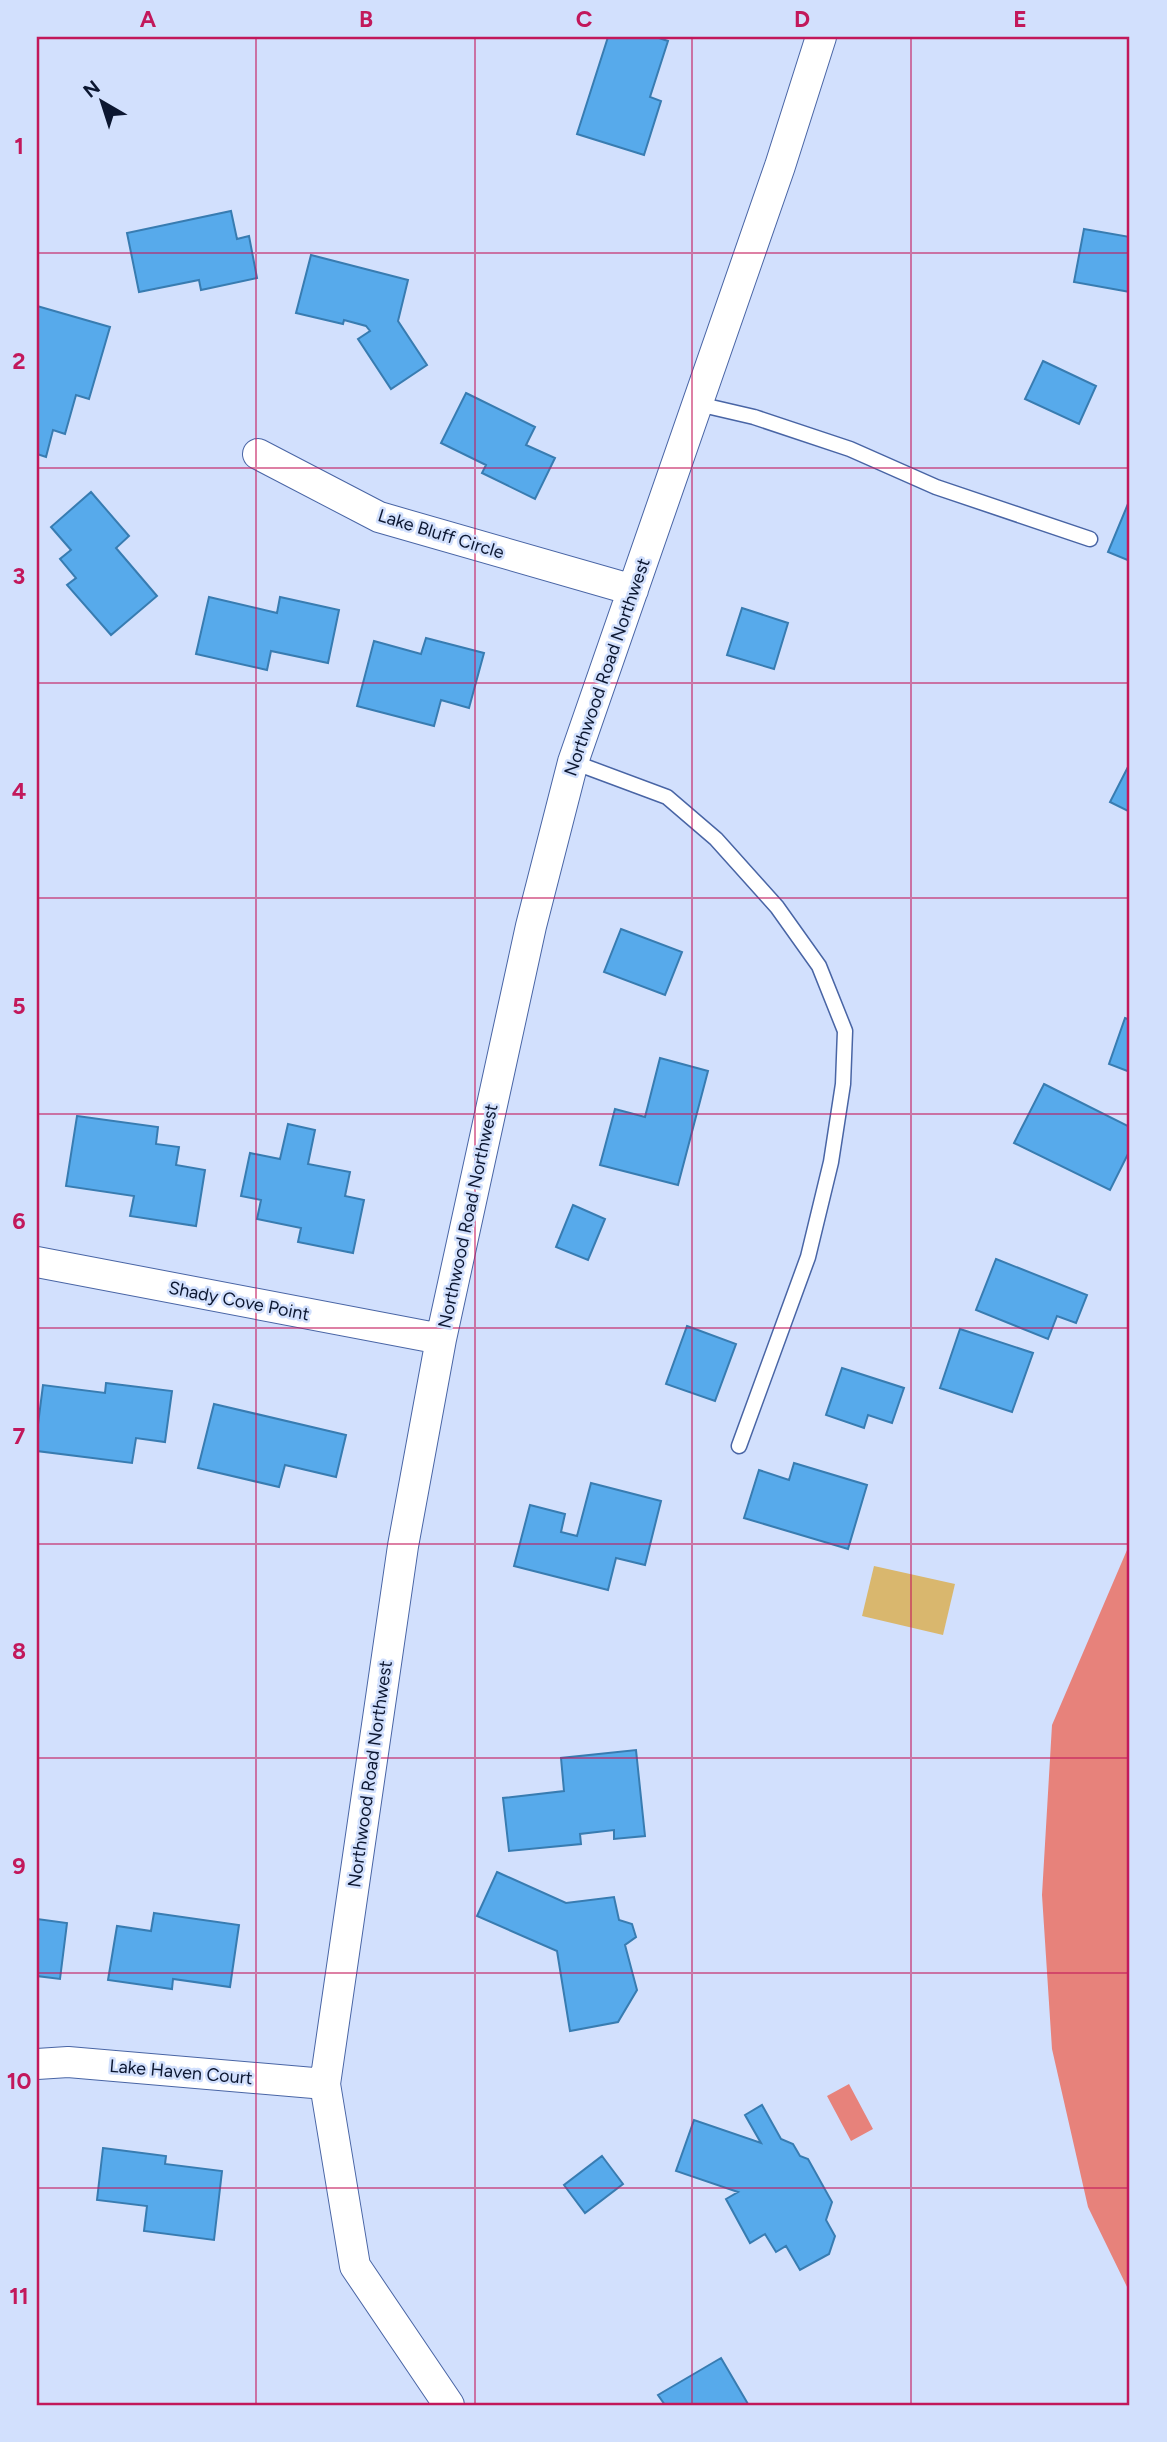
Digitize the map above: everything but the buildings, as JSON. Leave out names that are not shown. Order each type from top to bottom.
[{"type":"street","name":"Northwood Road Northwest","points":[[449,2405],[355,2266],[326,2084],[403,1546],[441,1339],[531,926],[573,762],[780,166],[821,37]]},
{"type":"street","name":"Lake Bluff Circle","points":[[258,454],[379,517],[633,590]]},
{"type":"street","name":"Shady Cove Point","points":[[37,1262],[441,1339]]},
{"type":"street","name":"Lake Haven Court","points":[[37,2064],[68,2062],[326,2084]]},
{"type":"lane","points":[[698,404],[754,417],[850,449],[936,487],[1090,539]]},
{"type":"lane","points":[[573,762],[667,797],[716,839],[777,908],[819,966],[845,1031],[843,1084],[831,1163],[808,1258],[739,1446]]},
{"type":"shaded area","points":[[1130,1543],[1130,2293],[1088,2207],[1052,2049],[1042,1895],[1052,1725]]},
{"type":"shaded area","points":[[874,1566],[955,1584],[943,1635],[862,1616]]},
{"type":"shaded area","points":[[849,2084],[873,2129],[851,2141],[827,2096]]}]
